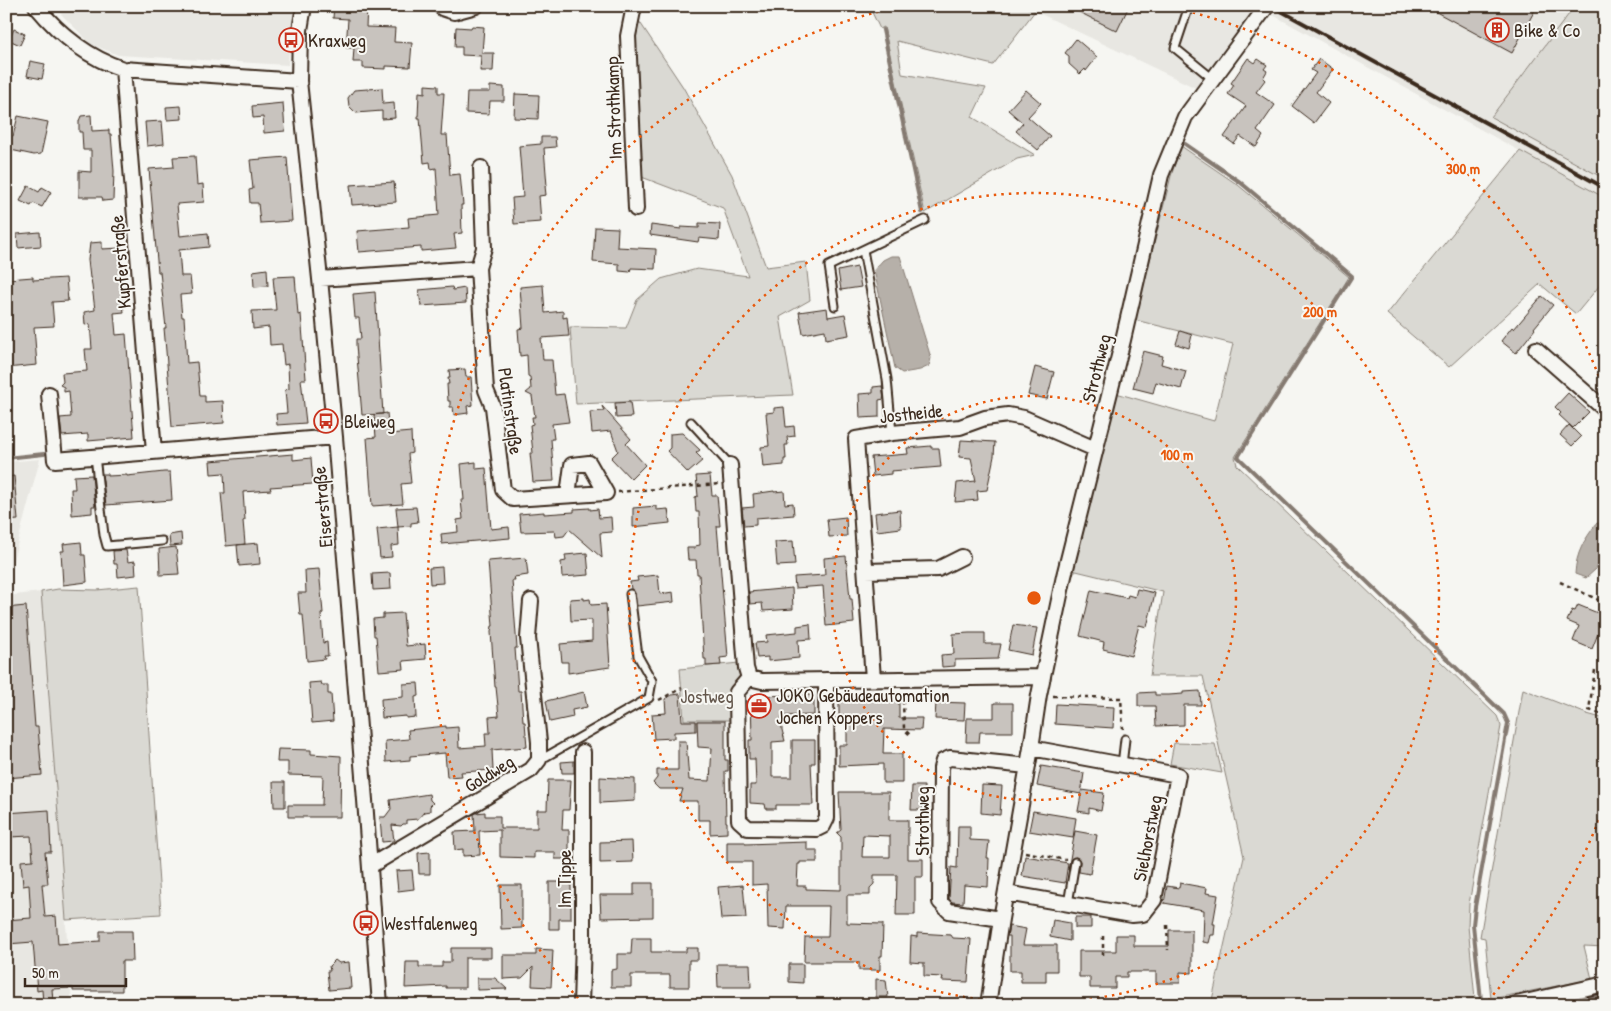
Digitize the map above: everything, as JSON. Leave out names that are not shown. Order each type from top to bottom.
[{"type":"street","points":[[36,6],[72,43],[106,64],[123,69],[299,81]]},
{"type":"street","name":"Eiserstraße","points":[[304,6],[300,30],[299,81],[335,437],[380,1005]]},
{"type":"street","points":[[441,6],[454,12],[476,6]]},
{"type":"street","name":"Im Strothkamp","points":[[634,6],[628,36],[636,209]]},
{"type":"street","name":"Strothweg","points":[[988,1005],[1039,695],[1064,576],[1161,175],[1185,117],[1267,6]]},
{"type":"street","name":"Kupferstraße","points":[[123,69],[154,452]]},
{"type":"street","name":"Platinstraße","points":[[481,168],[484,248],[478,268],[486,390],[493,406],[503,490],[513,499],[606,493]]},
{"type":"street","points":[[320,279],[478,268]]},
{"type":"street","points":[[1536,349],[1602,407],[1605,406]]},
{"type":"street","points":[[49,394],[55,460],[335,437]]},
{"type":"street","name":"Jostheide","points":[[874,679],[856,439],[892,433],[960,427],[985,418],[1008,415],[1024,418],[1095,449]]},
{"type":"street","points":[[568,495],[572,465],[589,463],[606,493]]},
{"type":"street","points":[[730,465],[746,668],[749,678]]},
{"type":"street","points":[[866,571],[938,569],[962,557]]},
{"type":"street","name":"Goldweg","points":[[370,866],[531,770],[539,760],[539,742],[528,638],[532,601]]},
{"type":"street","points":[[749,678],[762,681],[1043,676]]},
{"type":"street","points":[[749,678],[737,692],[739,820],[748,828],[817,829],[823,826],[827,818],[826,680]]},
{"type":"street","name":"Sielhorstweg","points":[[1006,893],[1132,915],[1143,914],[1154,900],[1178,775],[1031,748]]},
{"type":"street","name":"Im Tippe","points":[[582,1005],[584,941],[583,752]]},
{"type":"street","name":"Strothweg","points":[[1001,919],[949,912],[940,902],[941,768],[944,761],[950,758],[1028,766]]},
{"type":"street","points":[[1512,1005],[1605,984]]},
{"type":"lane","points":[[1187,12],[1175,48],[1213,79]]},
{"type":"lane","points":[[835,306],[829,266],[925,220]]},
{"type":"lane","points":[[863,250],[887,379],[892,433]]},
{"type":"lane","points":[[691,422],[730,465]]},
{"type":"lane","points":[[96,456],[104,535],[107,546],[162,541]]},
{"type":"lane","points":[[539,760],[649,698],[652,681],[638,656],[630,594]]},
{"type":"lane","points":[[1122,765],[1125,739]]},
{"type":"lane","points":[[1068,904],[1075,862]]},
{"type":"path","points":[[606,493],[731,484]]},
{"type":"path","points":[[1560,582],[1605,603]]},
{"type":"path","points":[[1595,670],[1589,710],[1605,715]]},
{"type":"path","points":[[1039,695],[1121,698],[1125,739]]},
{"type":"path","points":[[910,696],[903,701],[904,729],[912,737]]},
{"type":"path","points":[[1014,850],[1075,862]]},
{"type":"path","points":[[1167,926],[1168,950]]},
{"type":"path","points":[[1102,936],[1103,954]]},
{"type":"shaded area","points":[[53,6],[295,6],[290,35],[288,65],[118,55],[91,44]]},
{"type":"shaded area","points":[[1024,6],[1258,6],[1196,88]]},
{"type":"shaded area","points":[[1279,6],[1575,6],[1491,117],[1605,179],[1605,198],[1273,15]]},
{"type":"shaded area","points":[[891,256],[900,256],[931,358],[929,366],[920,370],[902,373],[895,368],[874,270],[883,260]]},
{"type":"shaded area","points":[[40,459],[12,564],[6,584],[6,462]]},
{"type":"shaded area","points":[[1597,523],[1605,526],[1604,549],[1596,569],[1586,578],[1575,574],[1577,560],[1585,541]]},
{"type":"shaded area","points":[[41,592],[72,1005],[6,1005],[6,596]]},
{"type":"green space","points":[[869,6],[1024,6],[1035,11],[993,65],[897,41],[902,74],[986,88],[972,117],[1035,155],[1017,159],[925,213],[884,27],[880,29]]},
{"type":"green space","points":[[1575,6],[1605,6],[1605,179],[1491,117]]},
{"type":"green space","points":[[637,18],[683,87],[732,175],[766,267],[806,262],[810,300],[780,317],[793,395],[576,404],[570,327],[626,328],[637,300],[661,279],[697,269],[748,276],[723,208],[639,176],[633,39]]},
{"type":"green space","points":[[1181,146],[1238,185],[1349,277],[1235,457],[1237,465],[1497,716],[1501,726],[1469,904],[1468,926],[1475,999],[1212,1000],[1244,857],[1203,676],[1150,676],[1163,592],[1072,570],[1116,393],[1214,421],[1233,344],[1135,320],[1171,176]]},
{"type":"green space","points":[[1520,151],[1605,198],[1605,279],[1576,314],[1540,284],[1449,367],[1387,314]]},
{"type":"green space","points":[[139,586],[161,914],[66,920],[41,592],[58,589],[97,590]]},
{"type":"green space","name":"Jostweg","points":[[739,663],[740,678],[731,689],[731,720],[684,720],[680,669]]},
{"type":"green space","points":[[1523,689],[1605,719],[1605,947],[1584,946],[1592,979],[1491,999],[1485,938],[1480,937]]},
{"type":"green space","points":[[1174,743],[1215,744],[1222,773],[1170,764]]},
{"type":"green space","points":[[1605,998],[1605,1005],[1574,1005]]},
{"type":"building","points":[[334,6],[367,6],[366,27],[395,28],[394,42],[412,43],[410,67],[386,66],[386,69],[363,68],[363,62],[353,62],[354,48],[346,48],[348,19],[333,18]]},
{"type":"building","points":[[1067,6],[1129,6],[1117,31]]},
{"type":"building","name":"Bike & Co","points":[[1425,6],[1537,6],[1512,53]]},
{"type":"building","points":[[472,26],[484,27],[482,53],[494,53],[493,71],[480,71],[481,56],[462,55],[462,47],[455,47],[456,27],[471,28]]},
{"type":"building","points":[[14,29],[25,34],[20,45],[9,40]]},
{"type":"building","points":[[1076,39],[1097,57],[1086,71],[1085,69],[1080,74],[1069,64],[1069,56],[1065,53]]},
{"type":"building","points":[[1248,58],[1255,63],[1258,59],[1267,65],[1264,69],[1267,71],[1263,78],[1265,80],[1256,92],[1275,105],[1257,131],[1263,136],[1256,147],[1240,136],[1234,144],[1224,137],[1246,106],[1228,94],[1234,85],[1231,83]]},
{"type":"building","points":[[1319,59],[1333,69],[1316,92],[1329,103],[1314,123],[1292,106],[1316,73],[1311,70]]},
{"type":"building","points":[[30,61],[45,64],[42,79],[27,76]]},
{"type":"building","points":[[425,85],[438,86],[438,93],[444,93],[441,135],[447,135],[450,175],[460,174],[463,205],[461,205],[462,233],[454,234],[456,248],[421,251],[421,247],[359,252],[357,231],[409,227],[408,218],[439,215],[436,168],[431,169],[430,162],[424,163],[420,118],[418,118],[419,92],[425,93]]},
{"type":"building","points":[[490,86],[504,87],[504,101],[490,101],[489,114],[466,113],[467,92],[490,92]]},
{"type":"building","points":[[382,88],[383,104],[394,103],[395,118],[382,119],[382,111],[356,113],[349,106],[348,98],[354,90]]},
{"type":"building","points":[[1026,90],[1041,103],[1028,117],[1050,136],[1038,150],[1016,131],[1023,123],[1008,110]]},
{"type":"building","points":[[515,94],[539,95],[538,119],[514,118]]},
{"type":"building","points":[[283,103],[285,131],[264,133],[263,117],[253,118],[252,106]]},
{"type":"building","points":[[181,106],[182,119],[167,120],[166,107]]},
{"type":"building","points":[[91,115],[92,131],[109,130],[109,134],[111,134],[114,171],[113,200],[103,201],[102,197],[79,197],[79,171],[91,172],[91,150],[83,150],[82,132],[79,132],[79,121],[81,116]]},
{"type":"building","points":[[18,116],[48,122],[41,154],[34,155],[6,149],[6,135],[13,136]]},
{"type":"building","points":[[162,121],[164,144],[147,146],[145,122]]},
{"type":"building","points":[[541,137],[555,137],[556,147],[544,148],[547,186],[545,186],[546,195],[539,196],[541,222],[514,224],[512,198],[523,197],[519,146],[541,144]]},
{"type":"building","points":[[195,156],[197,185],[203,184],[204,202],[177,204],[180,236],[208,233],[209,247],[179,250],[181,276],[190,276],[192,294],[180,295],[182,317],[184,317],[187,363],[197,362],[200,396],[205,396],[205,402],[223,401],[224,423],[172,427],[164,328],[166,328],[160,272],[158,272],[149,169],[174,167],[173,157]]},
{"type":"building","points":[[287,157],[292,221],[260,223],[258,203],[250,203],[249,190],[253,189],[250,160]]},
{"type":"building","points":[[394,182],[396,202],[352,205],[350,185]]},
{"type":"building","points":[[28,186],[39,192],[42,187],[51,192],[42,207],[33,203],[31,206],[20,201]]},
{"type":"building","points":[[699,223],[720,224],[719,240],[699,238],[698,242],[650,235],[651,225],[681,229],[681,227],[699,228]]},
{"type":"building","points":[[595,227],[618,228],[617,247],[656,249],[655,269],[631,268],[630,272],[619,271],[619,264],[593,262]]},
{"type":"building","points":[[40,232],[41,246],[18,248],[17,234]]},
{"type":"building","points":[[102,242],[102,249],[120,248],[121,266],[125,266],[126,278],[119,279],[124,312],[114,313],[116,335],[126,334],[134,437],[88,441],[88,434],[62,436],[60,418],[71,417],[69,391],[64,392],[64,387],[60,385],[63,382],[62,373],[87,371],[85,349],[92,349],[90,324],[85,325],[84,312],[95,310],[88,260],[90,243]]},
{"type":"building","points":[[857,267],[861,287],[841,290],[838,271]]},
{"type":"building","points":[[267,269],[268,286],[254,287],[253,271]]},
{"type":"building","points":[[295,276],[298,315],[301,314],[306,379],[301,379],[306,423],[277,425],[276,414],[287,413],[285,390],[289,389],[288,364],[284,365],[282,344],[270,345],[269,327],[253,329],[252,311],[276,310],[273,277]]},
{"type":"building","points":[[33,277],[33,280],[66,278],[68,301],[52,302],[54,326],[34,327],[37,365],[6,368],[6,305],[10,305],[8,279]]},
{"type":"building","points":[[543,285],[545,313],[563,311],[563,318],[567,317],[569,336],[541,338],[543,360],[552,360],[555,395],[564,394],[569,422],[552,424],[554,439],[551,439],[554,481],[533,482],[530,453],[533,453],[530,425],[533,424],[532,417],[535,417],[532,396],[526,393],[531,389],[527,355],[520,356],[518,329],[523,328],[520,287]]},
{"type":"building","points":[[452,287],[453,290],[465,288],[466,303],[421,306],[419,290]]},
{"type":"building","points":[[375,292],[383,414],[362,415],[356,345],[356,339],[361,339],[359,318],[355,318],[353,294]]},
{"type":"building","points":[[1542,296],[1553,305],[1516,353],[1501,341],[1512,327],[1514,329]]},
{"type":"building","points":[[827,308],[828,317],[845,314],[849,335],[826,339],[825,330],[803,334],[799,312]]},
{"type":"building","points":[[1180,331],[1192,335],[1189,348],[1176,344]]},
{"type":"building","points":[[1143,351],[1163,356],[1161,364],[1186,371],[1181,389],[1156,382],[1153,393],[1133,388]]},
{"type":"building","points":[[1035,367],[1054,372],[1047,399],[1028,395]]},
{"type":"building","points":[[465,369],[466,377],[471,377],[473,405],[467,406],[468,413],[454,415],[453,407],[450,407],[450,401],[448,401],[447,384],[449,384],[448,378],[450,378],[449,370]]},
{"type":"building","points":[[882,386],[884,399],[879,400],[879,417],[860,418],[859,394],[873,393],[873,387]]},
{"type":"building","points":[[1568,393],[1589,412],[1573,428],[1559,415],[1561,413],[1555,407]]},
{"type":"building","points":[[630,402],[632,417],[616,418],[615,403]]},
{"type":"building","points":[[602,406],[631,439],[626,444],[645,465],[631,479],[611,458],[618,451],[611,431],[592,433],[590,412],[604,411]]},
{"type":"building","points":[[784,407],[786,427],[794,426],[795,436],[787,437],[788,445],[785,445],[786,459],[784,459],[784,465],[763,467],[761,447],[769,446],[766,413],[774,412],[774,408]]},
{"type":"building","points":[[387,413],[389,434],[411,432],[412,453],[408,454],[411,483],[401,484],[403,504],[372,506],[367,438],[376,437],[374,415]]},
{"type":"building","points":[[1569,425],[1581,437],[1572,446],[1560,435]]},
{"type":"building","points":[[682,433],[700,450],[696,453],[703,460],[688,473],[667,451],[670,448],[670,434]]},
{"type":"building","points":[[961,440],[995,442],[987,490],[977,491],[978,500],[955,502],[957,483],[976,481],[971,458],[959,457]]},
{"type":"building","points":[[931,446],[931,448],[939,448],[941,467],[891,471],[891,474],[873,476],[871,457],[908,454],[907,448]]},
{"type":"building","points":[[293,454],[293,460],[311,458],[313,484],[270,487],[271,490],[243,492],[245,544],[226,546],[221,493],[225,493],[224,473],[211,474],[210,461]]},
{"type":"building","points":[[476,462],[476,469],[486,468],[491,529],[509,527],[510,538],[442,544],[441,534],[458,532],[457,520],[463,519],[461,500],[464,500],[461,464]]},
{"type":"building","points":[[170,472],[172,500],[106,505],[102,474],[108,474],[108,476],[127,476]]},
{"type":"building","points":[[92,475],[95,506],[92,506],[92,513],[72,515],[71,489],[75,489],[74,476]]},
{"type":"building","points":[[710,475],[712,495],[717,495],[720,526],[717,526],[728,657],[720,658],[721,665],[706,666],[699,574],[697,574],[696,560],[688,560],[687,548],[695,548],[695,546],[700,545],[699,512],[696,512],[695,497],[698,496],[696,476]]},
{"type":"building","points":[[14,476],[18,520],[6,521],[6,477]]},
{"type":"building","points":[[784,491],[785,504],[793,503],[794,515],[756,518],[756,525],[744,526],[742,508],[754,507],[753,494]]},
{"type":"building","points":[[656,506],[656,510],[668,509],[670,523],[633,527],[633,508]]},
{"type":"building","points":[[416,507],[418,522],[411,523],[411,526],[398,527],[396,508]]},
{"type":"building","points":[[590,508],[590,510],[598,509],[599,518],[611,517],[612,532],[600,533],[602,558],[569,529],[564,536],[556,537],[555,531],[521,532],[519,514],[574,512],[574,509]]},
{"type":"building","points":[[900,510],[901,528],[877,531],[875,513]]},
{"type":"building","points":[[846,517],[847,536],[829,537],[827,519]]},
{"type":"building","points":[[398,527],[399,545],[391,546],[392,557],[380,558],[377,529]]},
{"type":"building","points":[[181,533],[182,545],[170,546],[169,535]]},
{"type":"building","points":[[793,541],[795,565],[777,566],[775,542]]},
{"type":"building","points":[[81,542],[82,555],[85,555],[87,582],[63,585],[61,551],[64,551],[63,544]]},
{"type":"building","points":[[258,543],[260,564],[239,566],[237,545]]},
{"type":"building","points":[[176,547],[179,574],[160,575],[159,549]]},
{"type":"building","points":[[126,550],[128,562],[135,561],[136,575],[118,577],[113,551]]},
{"type":"building","points":[[587,553],[589,575],[562,577],[561,562],[566,561],[565,555]]},
{"type":"building","points":[[846,556],[854,623],[826,626],[823,586],[795,588],[794,577],[825,575],[824,558]]},
{"type":"building","points":[[526,558],[528,575],[514,577],[515,580],[512,580],[518,691],[521,691],[527,747],[492,750],[493,770],[461,772],[462,776],[447,777],[445,753],[410,756],[410,760],[386,762],[385,741],[409,739],[408,730],[446,726],[446,728],[458,727],[459,748],[486,746],[485,733],[490,733],[489,717],[499,716],[491,632],[493,626],[488,561]]},
{"type":"building","points":[[442,567],[443,583],[430,584],[429,568]]},
{"type":"building","points":[[319,569],[323,613],[321,614],[323,643],[327,642],[328,656],[324,656],[325,659],[307,661],[303,615],[300,615],[298,593],[306,593],[305,570]]},
{"type":"building","points":[[390,573],[391,589],[373,590],[372,574]]},
{"type":"building","points":[[658,575],[660,594],[673,592],[674,602],[637,606],[635,593],[631,589],[630,582],[638,581],[637,577]]},
{"type":"building","points":[[792,588],[793,609],[763,611],[762,603],[750,604],[749,592]]},
{"type":"building","points":[[1137,589],[1155,593],[1147,627],[1139,625],[1131,656],[1103,649],[1104,642],[1080,636],[1091,590],[1127,598],[1128,595],[1135,597]]},
{"type":"building","points":[[584,598],[584,600],[590,599],[591,605],[606,604],[610,667],[568,673],[568,662],[562,662],[560,644],[592,641],[592,620],[571,621],[570,599]]},
{"type":"building","points":[[1578,605],[1605,616],[1592,649],[1573,641],[1579,626],[1567,621],[1572,610],[1575,611]]},
{"type":"building","points":[[26,606],[35,727],[38,727],[42,775],[6,778],[6,608]]},
{"type":"building","points":[[403,613],[406,646],[425,644],[426,659],[403,661],[404,669],[379,671],[373,619],[383,618],[383,614]]},
{"type":"building","points":[[810,624],[811,639],[798,640],[799,658],[768,661],[768,657],[757,658],[755,643],[767,642],[766,635],[797,632],[797,626]]},
{"type":"building","points":[[1013,625],[1037,628],[1032,655],[1008,650]]},
{"type":"building","points":[[985,633],[985,644],[1001,644],[998,659],[955,660],[955,666],[942,667],[941,655],[954,654],[953,634]]},
{"type":"building","points":[[321,682],[322,685],[328,685],[328,694],[331,694],[333,721],[312,723],[309,683]]},
{"type":"building","points":[[418,683],[419,696],[415,697],[416,717],[382,718],[381,699],[403,697],[403,684]]},
{"type":"building","points":[[1200,691],[1201,705],[1184,705],[1184,725],[1156,726],[1155,706],[1138,706],[1138,693],[1155,692],[1155,695],[1169,695]]},
{"type":"building","points":[[584,692],[587,707],[572,710],[573,717],[550,722],[546,701]]},
{"type":"building","points":[[680,694],[682,721],[696,721],[696,731],[674,732],[674,738],[654,739],[652,714],[666,713],[665,699],[672,695]]},
{"type":"building","points":[[814,695],[814,715],[782,716],[782,730],[785,741],[772,742],[772,777],[792,777],[792,740],[815,740],[815,763],[811,763],[813,805],[776,805],[776,809],[766,809],[765,804],[750,803],[750,785],[756,785],[755,759],[749,759],[749,740],[752,740],[751,696]]},
{"type":"building","points":[[839,695],[862,695],[862,700],[899,701],[899,718],[922,718],[921,730],[884,729],[883,754],[902,754],[902,783],[883,783],[883,764],[839,766],[839,745],[847,745],[847,716],[839,716]]},
{"type":"building","points":[[936,702],[965,703],[964,720],[935,719]]},
{"type":"building","points":[[994,703],[1013,703],[1013,732],[980,732],[979,742],[966,742],[967,718],[994,718]]},
{"type":"building","points":[[1056,704],[1114,707],[1113,728],[1055,724]]},
{"type":"building","points":[[697,721],[725,721],[725,760],[728,760],[728,771],[725,771],[727,833],[710,834],[710,820],[698,820],[698,801],[679,801],[683,789],[659,789],[653,783],[657,778],[657,770],[678,770],[678,741],[686,741],[689,780],[710,781],[712,748],[698,747]]},
{"type":"building","points":[[278,749],[311,750],[311,754],[341,756],[340,817],[288,817],[288,805],[322,805],[323,776],[288,775],[288,762],[277,762]]},
{"type":"building","points":[[574,761],[574,773],[562,773],[561,762]]},
{"type":"building","points":[[1041,766],[1084,773],[1081,794],[1037,786]]},
{"type":"building","points":[[600,777],[635,779],[635,801],[600,803]]},
{"type":"building","points":[[548,780],[571,780],[569,810],[563,810],[562,830],[569,830],[569,859],[555,859],[555,852],[534,852],[534,858],[500,857],[500,830],[479,831],[480,855],[463,856],[463,849],[455,850],[454,832],[475,831],[474,814],[476,813],[485,812],[485,816],[500,816],[500,828],[537,828],[537,810],[547,810]]},
{"type":"building","points":[[273,782],[285,782],[285,807],[274,807]]},
{"type":"building","points":[[982,785],[1002,786],[1000,815],[981,813]]},
{"type":"building","points":[[912,786],[924,786],[923,810],[911,810]]},
{"type":"building","points":[[1082,790],[1104,793],[1101,811],[1089,808],[1089,813],[1078,811]]},
{"type":"building","points":[[839,792],[889,792],[889,820],[908,820],[908,859],[923,859],[923,877],[915,877],[915,915],[896,915],[897,875],[874,875],[874,884],[870,888],[870,895],[847,895],[847,923],[883,924],[880,970],[859,970],[859,962],[804,962],[805,937],[828,937],[829,906],[786,906],[785,929],[768,928],[767,884],[752,885],[752,862],[727,862],[727,842],[745,842],[745,844],[807,842],[807,850],[817,850],[817,862],[800,862],[798,864],[797,886],[806,886],[806,889],[841,890],[841,837],[837,833],[841,830]],"holes":[[[863,835],[890,836],[890,857],[862,857]]]},
{"type":"building","points":[[429,794],[430,800],[433,803],[430,806],[430,811],[424,812],[418,819],[406,820],[406,824],[401,826],[392,825],[394,841],[382,842],[380,817],[385,817],[391,809],[390,800]]},
{"type":"building","points":[[49,810],[51,852],[45,852],[48,884],[42,884],[45,917],[56,916],[58,944],[100,941],[100,931],[132,931],[133,961],[122,961],[122,991],[73,991],[73,988],[52,989],[53,1002],[43,1003],[42,990],[37,991],[33,942],[7,944],[6,920],[31,918],[29,885],[23,886],[21,861],[33,860],[31,836],[9,837],[9,834],[6,833],[6,813]]},
{"type":"building","points":[[1033,811],[1076,818],[1073,838],[1029,831]]},
{"type":"building","points":[[958,826],[970,826],[970,840],[989,841],[987,858],[989,858],[988,887],[964,885],[963,903],[952,902],[949,899],[951,867],[957,868]]},
{"type":"building","points":[[1075,831],[1097,835],[1090,874],[1079,872],[1080,861],[1076,857],[1071,859],[1068,870]]},
{"type":"building","points":[[632,841],[633,862],[600,863],[600,842]]},
{"type":"building","points":[[430,852],[430,874],[419,874],[418,853]]},
{"type":"building","points":[[1025,856],[1068,863],[1065,883],[1022,876]]},
{"type":"building","points":[[412,870],[414,889],[398,891],[396,871]]},
{"type":"building","points":[[549,882],[571,882],[571,919],[559,919],[559,929],[549,929]]},
{"type":"building","points":[[634,883],[653,883],[653,917],[601,918],[600,895],[634,895]]},
{"type":"building","points":[[1180,883],[1207,888],[1206,893],[1218,895],[1213,924],[1215,924],[1214,935],[1211,935],[1209,943],[1203,942],[1204,910],[1164,903],[1167,886],[1179,888]]},
{"type":"building","points":[[500,885],[522,885],[522,928],[501,929]]},
{"type":"building","points":[[743,885],[746,918],[721,919],[718,887]]},
{"type":"building","points":[[1075,917],[1091,917],[1091,928],[1075,928]]},
{"type":"building","points":[[1053,920],[1070,923],[1070,941],[1050,937]]},
{"type":"building","points":[[1009,926],[1026,929],[1023,945],[1057,945],[1057,971],[1046,971],[1046,982],[1021,982],[1021,971],[1010,971],[1010,936],[1007,936]]},
{"type":"building","points":[[1169,930],[1192,930],[1192,973],[1180,972],[1180,983],[1156,983],[1156,972],[1127,972],[1127,977],[1115,977],[1115,988],[1090,988],[1090,977],[1079,977],[1079,951],[1116,951],[1116,935],[1134,935],[1134,946],[1169,946]]},
{"type":"building","points":[[917,933],[951,935],[953,938],[971,939],[968,982],[942,981],[943,977],[924,976],[924,963],[910,962],[911,936],[917,937]]},
{"type":"building","points":[[632,938],[651,938],[651,952],[686,952],[686,948],[698,948],[698,960],[689,960],[689,987],[670,987],[670,975],[631,975],[631,987],[611,987],[611,970],[617,969],[617,954],[631,954]]},
{"type":"building","points":[[451,948],[491,948],[491,958],[465,958],[465,988],[446,988],[446,986],[405,988],[406,962],[419,962],[419,967],[442,967],[442,962],[451,962]]},
{"type":"building","points":[[536,949],[553,950],[551,987],[532,986],[533,967],[522,978],[503,979],[503,955],[536,955]]},
{"type":"building","points":[[335,960],[339,963],[349,962],[351,988],[329,990],[327,971],[330,971],[329,966]]},
{"type":"building","points":[[717,964],[750,964],[751,987],[718,987]]},
{"type":"building","points":[[789,964],[803,964],[803,983],[789,982]]},
{"type":"building","points":[[477,978],[495,978],[507,989],[477,990]]},
{"type":"building","points":[[876,979],[886,980],[888,997],[876,997]]},
{"type":"waterway","points":[[883,30],[922,212]]},
{"type":"waterway","points":[[1185,144],[1240,182],[1352,276],[1238,457],[1504,714],[1508,723],[1473,925],[1481,1000]]},
{"type":"waterway","points":[[6,458],[44,454]]},
{"type":"waterway","points":[[1561,1005],[1605,994]]},
{"type":"railway","points":[[1272,6],[1605,188]]},
{"type":"place","name":"Bike & Co","points":[[1497,30]]},
{"type":"place","name":"Kraxweg","points":[[291,40]]},
{"type":"place","name":"Bleiweg","points":[[326,421]]},
{"type":"place","name":"JOKO Gebäudeautomation Jochen Koppers","points":[[759,706]]},
{"type":"place","name":"Westfalenweg","points":[[366,923]]}]
